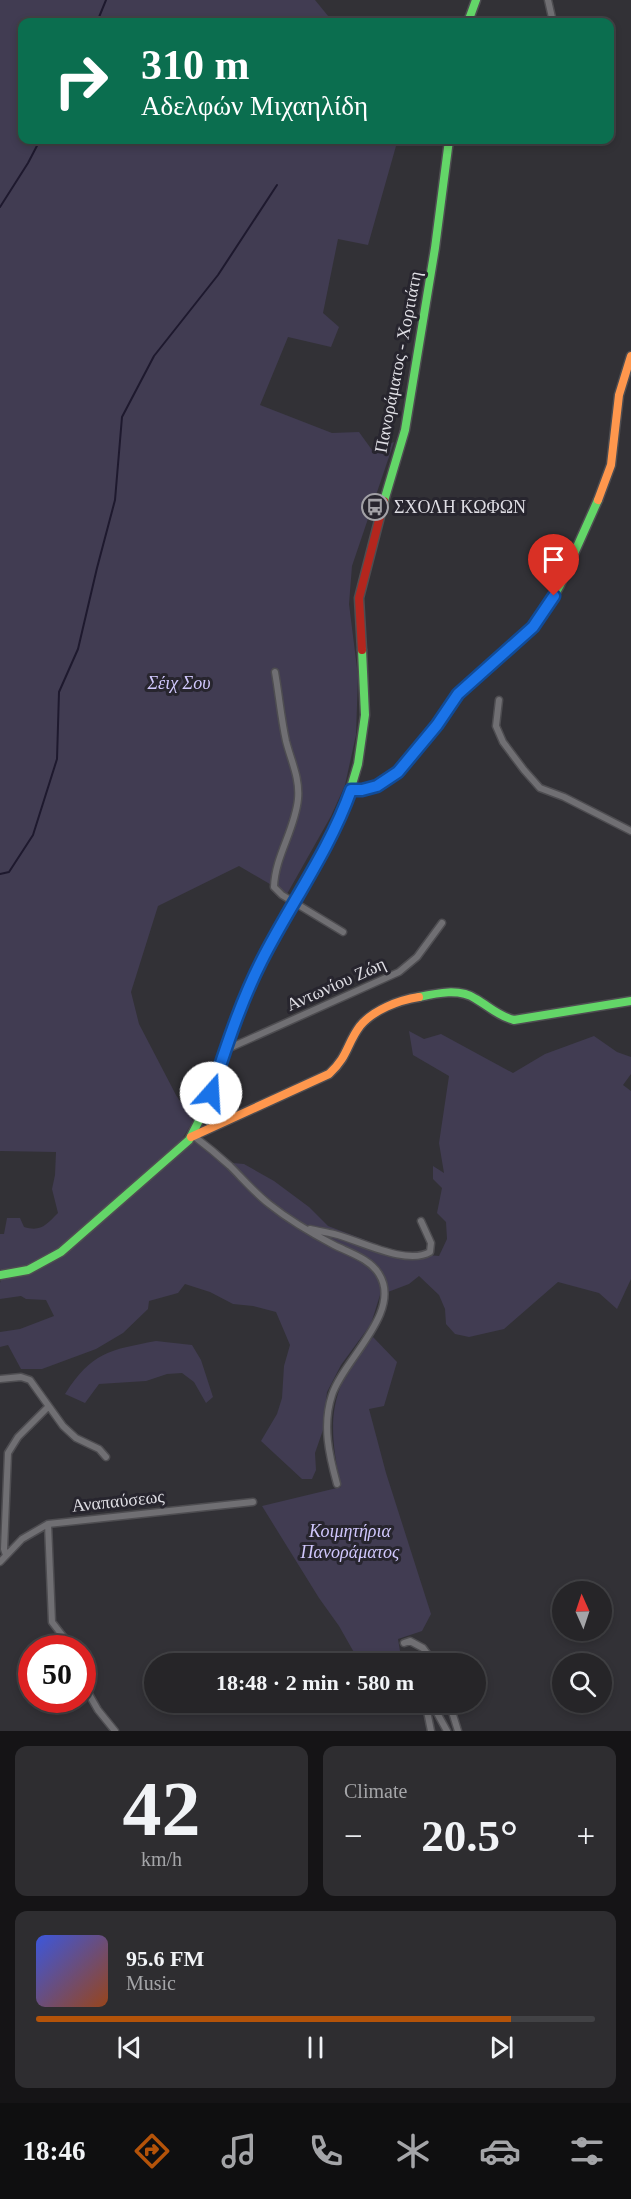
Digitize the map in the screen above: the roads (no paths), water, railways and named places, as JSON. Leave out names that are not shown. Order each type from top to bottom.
[{"type":"main road","points":[[469,18],[476,0]]},
{"type":"main road","name":"Πανοράματος - Χορτιάτη","points":[[0,1275],[28,1270],[61,1252],[191,1137],[205,1109],[240,1009],[257,970],[333,831],[351,790],[361,751],[365,715],[365,685],[358,614],[359,598],[370,550],[405,430],[438,229],[449,144]]},
{"type":"main road","points":[[351,790],[377,786],[398,772],[437,725],[458,694],[533,627],[548,607],[572,560],[608,476],[619,395],[631,356]]},
{"type":"main road","points":[[191,1137],[329,1074],[341,1063],[360,1026],[380,1010],[412,998],[439,993],[460,993],[474,997],[501,1017],[514,1020],[631,1001]]},
{"type":"street","points":[[548,0],[552,18]]},
{"type":"street","points":[[275,672],[286,739],[299,782],[296,815],[278,861],[274,875],[274,887],[282,895],[343,932]]},
{"type":"street","points":[[499,699],[496,726],[503,742],[540,788],[564,797],[631,831]]},
{"type":"street","name":"Αντωνίου Ζώη","points":[[225,1050],[399,972],[417,957],[442,923]]},
{"type":"street","points":[[191,1137],[195,1137],[229,1165],[268,1204],[303,1228],[367,1262],[379,1273],[385,1287],[377,1322],[346,1365],[331,1398],[327,1442],[337,1484]]},
{"type":"street","points":[[303,1228],[334,1234],[384,1251],[408,1256],[423,1256],[430,1252],[431,1243],[421,1221]]},
{"type":"street","points":[[0,1379],[28,1378],[70,1433],[99,1449],[106,1457]]},
{"type":"street","points":[[6,1555],[4,1549],[8,1452],[26,1428],[48,1407]]},
{"type":"street","name":"Αναπαύσεως","points":[[0,1562],[28,1535],[48,1524],[253,1502]]},
{"type":"street","points":[[48,1524],[52,1622],[62,1635]]},
{"type":"street","points":[[404,1643],[410,1641],[423,1648],[427,1653]]},
{"type":"street","points":[[96,1706],[115,1731]]},
{"type":"street","points":[[427,1713],[431,1731]]},
{"type":"street","points":[[436,1713],[447,1731]]},
{"type":"street","points":[[452,1713],[458,1731]]},
{"type":"waterway","points":[[99,18],[106,0]]},
{"type":"waterway","points":[[0,207],[38,144]]},
{"type":"waterway","points":[[0,874],[9,872],[33,835],[57,759],[59,692],[78,649],[115,500],[122,417],[154,356],[218,275],[277,185]]},
{"type":"place","name":"ΣΧΟΛΗ ΚΩΦΩΝ","points":[[375,507]]},
{"type":"park label","name":"Σέιχ Σου","points":[[179,683]]},
{"type":"park label","name":"Κοιμητήρια Πανοράματος","points":[[350,1541]]}]
